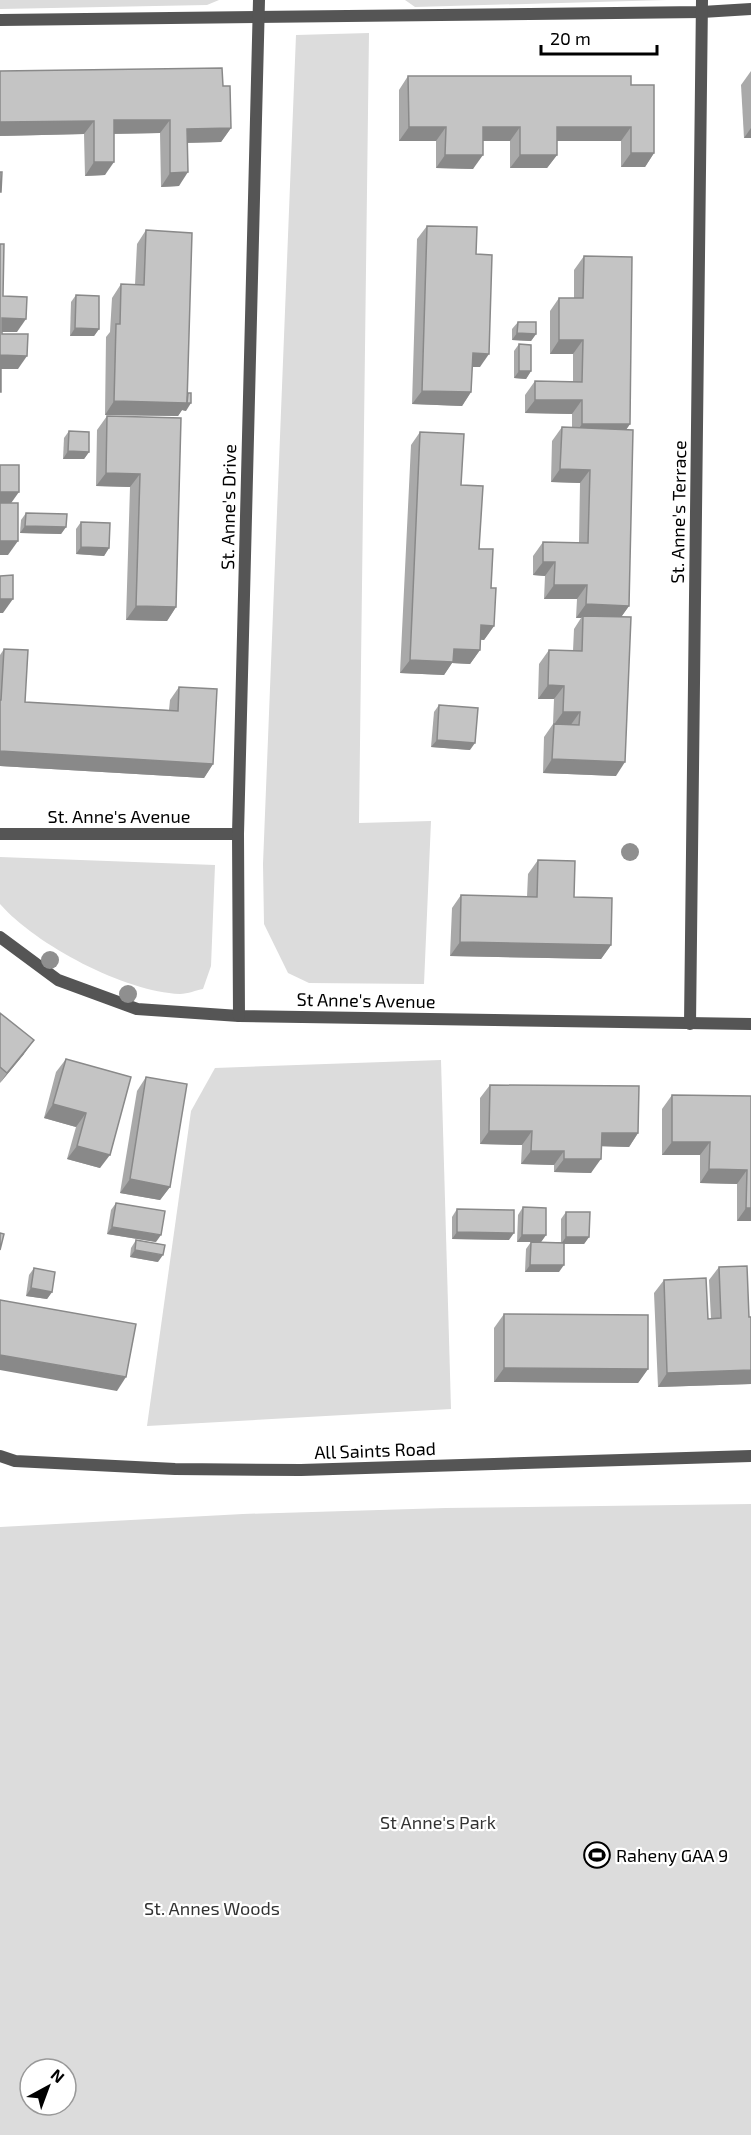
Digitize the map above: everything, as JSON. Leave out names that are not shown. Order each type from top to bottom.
[{"type":"street","name":"St. Anne's Drive","points":[[239,1016],[238,834],[260,0]]},
{"type":"street","points":[[0,20],[259,17],[702,6],[751,9]]},
{"type":"street","name":"St. Anne's Terrace","points":[[690,1024],[702,6]]},
{"type":"street","name":"St. Anne's Avenue","points":[[0,834],[238,834]]},
{"type":"street","name":"St Anne's Avenue","points":[[0,937],[58,980],[137,1009],[239,1016],[751,1024]]},
{"type":"street","name":"All Saints Road","points":[[0,1456],[15,1461],[164,1469],[301,1470],[751,1456]]},
{"type":"green space","points":[[0,0],[219,0],[207,5],[0,9]]},
{"type":"green space","points":[[405,0],[667,0],[415,7]]},
{"type":"green space","points":[[369,33],[359,823],[431,821],[424,984],[309,983],[288,973],[264,924],[263,864],[296,35]]},
{"type":"green space","points":[[0,857],[215,865],[211,966],[203,989],[180,994],[134,985],[83,964],[58,950],[16,920],[0,904]]},
{"type":"green space","points":[[441,1060],[451,1409],[147,1426],[191,1111],[215,1068]]},
{"type":"green space","name":"St Anne's Park","points":[[751,1504],[751,2135],[0,2135],[0,1527],[243,1514],[446,1508]]},
{"type":"building","points":[[222,68],[223,86],[230,86],[231,128],[187,129],[188,172],[170,173],[170,120],[114,120],[114,162],[94,162],[94,121],[0,122],[0,71]]},
{"type":"building","points":[[408,76],[631,76],[631,85],[654,85],[654,153],[631,153],[631,127],[557,127],[557,155],[520,155],[520,127],[483,127],[483,155],[445,155],[446,127],[409,127]]},
{"type":"building","points":[[0,172],[2,172],[1,192],[0,192]]},
{"type":"building","points":[[427,226],[477,227],[476,254],[492,255],[489,354],[473,353],[471,392],[422,391]]},
{"type":"building","points":[[146,230],[192,233],[187,403],[114,401],[116,324],[120,324],[121,284],[144,285]]},
{"type":"building","points":[[0,244],[4,244],[3,296],[27,297],[26,319],[2,318],[2,334],[28,334],[27,356],[1,355],[1,392],[0,392]]},
{"type":"building","points":[[584,256],[632,257],[630,424],[582,424],[582,400],[535,400],[535,381],[582,382],[583,340],[559,340],[559,298],[583,298]]},
{"type":"building","points":[[76,295],[99,296],[99,329],[75,328]]},
{"type":"building","points":[[518,322],[536,322],[536,334],[517,333]]},
{"type":"building","points":[[519,344],[531,345],[531,371],[519,371]]},
{"type":"building","points":[[188,393],[191,393],[191,403],[187,403]]},
{"type":"building","points":[[107,416],[181,418],[176,607],[136,606],[140,474],[106,473]]},
{"type":"building","points":[[562,427],[633,430],[629,606],[586,604],[587,585],[554,585],[555,562],[543,562],[543,542],[588,543],[590,470],[560,469]]},
{"type":"building","points":[[69,431],[89,432],[89,452],[68,451]]},
{"type":"building","points":[[420,432],[464,434],[461,485],[483,486],[479,549],[493,549],[491,588],[496,588],[494,626],[481,625],[480,650],[454,649],[453,662],[410,660]]},
{"type":"building","points":[[0,465],[19,465],[19,492],[0,492]]},
{"type":"building","points":[[0,503],[18,503],[18,541],[0,541]]},
{"type":"building","points":[[26,513],[67,514],[66,527],[25,526]]},
{"type":"building","points":[[81,522],[110,523],[109,548],[81,547]]},
{"type":"building","points":[[13,575],[13,599],[0,599],[0,576]]},
{"type":"building","points":[[583,616],[631,617],[625,762],[552,759],[554,724],[579,725],[580,712],[563,712],[564,686],[548,685],[549,650],[582,651]]},
{"type":"building","points":[[4,649],[28,650],[25,702],[178,711],[179,687],[217,689],[213,764],[0,751],[0,700]]},
{"type":"building","points":[[439,705],[478,708],[475,743],[437,740]]},
{"type":"building","points":[[538,860],[575,861],[574,897],[612,898],[611,945],[460,942],[461,895],[537,897]]},
{"type":"building","points":[[0,1013],[34,1040],[7,1073],[0,1067]]},
{"type":"building","points":[[66,1059],[131,1077],[110,1155],[77,1146],[86,1113],[53,1104]]},
{"type":"building","points":[[146,1077],[187,1084],[170,1187],[130,1179]]},
{"type":"building","points":[[490,1085],[639,1086],[638,1133],[602,1133],[601,1159],[564,1159],[564,1151],[531,1151],[532,1131],[489,1131]]},
{"type":"building","points":[[672,1095],[751,1096],[751,1208],[746,1208],[747,1170],[709,1169],[710,1142],[672,1142]]},
{"type":"building","points":[[116,1203],[165,1211],[161,1235],[112,1227]]},
{"type":"building","points":[[523,1207],[546,1208],[546,1235],[522,1235]]},
{"type":"building","points":[[457,1209],[514,1210],[514,1233],[457,1232]]},
{"type":"building","points":[[566,1212],[590,1212],[589,1237],[566,1237]]},
{"type":"building","points":[[0,1233],[4,1234],[0,1250]]},
{"type":"building","points":[[136,1240],[165,1245],[163,1255],[135,1250]]},
{"type":"building","points":[[531,1242],[564,1243],[564,1265],[530,1265]]},
{"type":"building","points":[[747,1266],[749,1317],[751,1317],[751,1370],[667,1373],[664,1280],[706,1278],[708,1319],[721,1318],[719,1267]]},
{"type":"building","points":[[34,1268],[55,1272],[52,1292],[31,1288]]},
{"type":"building","points":[[0,1300],[136,1324],[126,1377],[0,1355]]},
{"type":"building","points":[[504,1314],[648,1315],[648,1369],[504,1368]]},
{"type":"place","name":"Raheny GAA 9","points":[[597,1855]]},
{"type":"park label","name":"St. Annes Woods","points":[[212,1908]]}]
